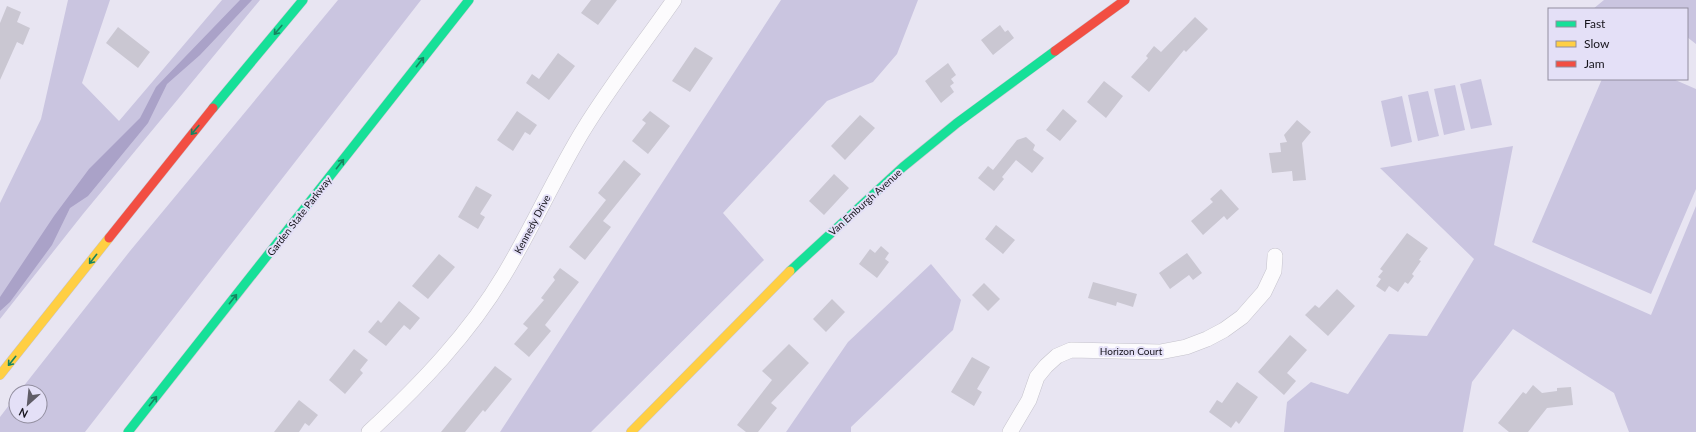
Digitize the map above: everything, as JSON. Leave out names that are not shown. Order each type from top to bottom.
[{"type":"main road","points":[[0,376],[169,162],[303,0]]},
{"type":"main road","name":"Garden State Parkway","points":[[128,432],[469,0]]},
{"type":"main road","name":"Van Emburgh Avenue","points":[[630,432],[823,239],[904,167],[956,124],[1124,0]]},
{"type":"main road","points":[[73,269],[169,162]]},
{"type":"street","name":"Kennedy Drive","points":[[369,432],[417,386],[449,352],[477,315],[504,276],[563,164],[585,127],[674,0]]},
{"type":"street","name":"Horizon Court","points":[[1010,432],[1029,400],[1037,377],[1057,356],[1071,350],[1160,352],[1186,347],[1207,339],[1224,330],[1242,317],[1264,292],[1274,271],[1275,256]]},
{"type":"shaded area","points":[[68,0],[110,0],[82,83],[119,121],[222,0],[260,0],[83,214],[0,319],[0,203],[41,119]]},
{"type":"shaded area","points":[[240,0],[252,0],[200,55],[167,84],[148,123],[88,196],[70,208],[52,245],[10,302],[0,311],[0,297],[54,216],[89,169],[140,118],[156,87]]},
{"type":"shaded area","points":[[338,0],[421,0],[85,432],[0,432],[0,417],[8,406],[8,424],[48,424],[48,384],[25,384],[130,251]]},
{"type":"shaded area","points":[[781,0],[918,0],[897,54],[873,82],[827,101],[723,213],[764,260],[591,432],[500,432]]},
{"type":"shaded area","points":[[1604,0],[1696,0],[1696,44],[1688,38],[1688,8],[1594,8]]},
{"type":"shaded area","points":[[1481,79],[1492,125],[1471,129],[1460,84]]},
{"type":"shaded area","points":[[1602,80],[1675,80],[1696,89],[1696,189],[1651,294],[1532,242]]},
{"type":"shaded area","points":[[1455,85],[1465,130],[1444,135],[1434,89]]},
{"type":"shaded area","points":[[1428,91],[1439,136],[1418,141],[1408,95]]},
{"type":"shaded area","points":[[1402,96],[1412,142],[1391,147],[1381,101]]},
{"type":"shaded area","points":[[1513,146],[1494,245],[1651,315],[1696,206],[1696,432],[1629,432],[1614,393],[1513,329],[1472,382],[1463,432],[1284,432],[1287,402],[1311,382],[1348,394],[1389,334],[1427,336],[1474,259],[1380,168]]},
{"type":"shaded area","points":[[931,264],[961,300],[953,330],[851,427],[851,432],[786,432],[848,342]]},
{"type":"building","points":[[591,0],[617,0],[598,25],[581,13]]},
{"type":"building","points":[[7,6],[21,12],[17,22],[30,28],[23,45],[17,42],[0,80],[0,23]]},
{"type":"building","points":[[1195,17],[1208,29],[1186,52],[1184,50],[1149,92],[1131,77],[1148,58],[1146,56],[1154,46],[1161,52]]},
{"type":"building","points":[[1000,25],[1005,32],[1008,30],[1014,38],[993,55],[981,40]]},
{"type":"building","points":[[118,27],[150,52],[138,68],[106,43]]},
{"type":"building","points":[[695,47],[713,58],[690,92],[672,81]]},
{"type":"building","points":[[558,53],[575,66],[549,100],[526,83],[532,74],[539,79]]},
{"type":"building","points":[[948,63],[956,75],[951,79],[954,83],[950,86],[954,92],[941,103],[925,81]]},
{"type":"building","points":[[1104,81],[1123,96],[1106,118],[1087,102]]},
{"type":"building","points":[[1063,109],[1077,121],[1060,141],[1046,130]]},
{"type":"building","points":[[517,111],[537,125],[530,135],[525,132],[513,151],[497,140]]},
{"type":"building","points":[[650,111],[670,126],[648,154],[632,141],[646,123],[642,120]]},
{"type":"building","points":[[860,115],[875,128],[845,160],[831,146]]},
{"type":"building","points":[[1297,120],[1311,132],[1302,143],[1306,180],[1293,181],[1292,171],[1272,173],[1269,153],[1281,152],[1280,143],[1287,142],[1284,135]]},
{"type":"building","points":[[1026,137],[1035,145],[1033,150],[1044,158],[1032,173],[1016,160],[1002,177],[1004,179],[994,191],[978,178],[988,166],[993,170],[1017,140]]},
{"type":"building","points":[[624,160],[641,174],[603,221],[611,227],[585,260],[569,247],[606,200],[598,193]]},
{"type":"building","points":[[834,174],[849,188],[824,215],[809,201]]},
{"type":"building","points":[[476,186],[492,195],[480,214],[485,217],[478,229],[458,217]]},
{"type":"building","points":[[1221,189],[1239,209],[1227,220],[1224,216],[1203,235],[1191,221],[1213,202],[1210,199]]},
{"type":"building","points":[[996,225],[1015,240],[1003,254],[985,239]]},
{"type":"building","points":[[1407,233],[1428,248],[1419,260],[1421,261],[1412,274],[1414,276],[1408,284],[1405,282],[1398,292],[1389,286],[1385,292],[1376,286],[1381,279],[1378,277],[1383,271],[1380,269]]},
{"type":"building","points":[[881,246],[889,253],[885,259],[889,262],[877,278],[859,264],[870,249],[875,253]]},
{"type":"building","points":[[1187,253],[1202,273],[1193,280],[1189,275],[1170,289],[1159,273]]},
{"type":"building","points":[[439,254],[455,267],[428,299],[412,286]]},
{"type":"building","points":[[560,268],[579,282],[545,325],[551,331],[529,357],[514,344],[528,328],[523,324],[544,300],[541,298],[555,280],[553,277]]},
{"type":"building","points":[[1093,282],[1137,294],[1133,307],[1117,302],[1116,306],[1088,298]]},
{"type":"building","points":[[984,283],[1000,299],[988,311],[972,295]]},
{"type":"building","points":[[1337,289],[1355,306],[1328,336],[1305,315],[1315,305],[1319,308]]},
{"type":"building","points":[[832,299],[845,312],[826,332],[813,319]]},
{"type":"building","points":[[399,301],[420,318],[410,330],[404,325],[386,346],[368,332],[378,320],[381,323]]},
{"type":"building","points":[[1290,335],[1307,350],[1287,373],[1296,381],[1284,395],[1258,372]]},
{"type":"building","points":[[789,344],[809,363],[771,403],[777,408],[758,432],[746,432],[737,425],[772,380],[762,371]]},
{"type":"building","points":[[354,349],[368,360],[360,370],[363,373],[345,394],[329,380]]},
{"type":"building","points":[[972,357],[990,367],[977,389],[982,392],[974,406],[951,392]]},
{"type":"building","points":[[495,366],[512,379],[485,412],[483,410],[465,432],[441,432]]},
{"type":"building","points":[[1237,382],[1258,397],[1239,424],[1236,421],[1231,428],[1209,412],[1217,400],[1222,403]]},
{"type":"building","points":[[1533,385],[1542,393],[1557,391],[1557,388],[1571,387],[1573,405],[1547,408],[1528,432],[1509,432],[1498,423],[1523,392],[1526,394]]},
{"type":"building","points":[[299,400],[318,415],[309,426],[305,423],[299,432],[274,432]]},
{"type":"traffic: fast","points":[[213,108],[303,0]]},
{"type":"traffic: fast","points":[[128,432],[469,0]]},
{"type":"traffic: fast","points":[[790,271],[903,167],[957,123],[1055,51]]},
{"type":"traffic: slow","points":[[0,375],[109,238]]},
{"type":"traffic: slow","points":[[631,432],[790,271]]},
{"type":"traffic: jam","points":[[1055,51],[1125,0]]},
{"type":"traffic: jam","points":[[109,238],[213,108]]}]
